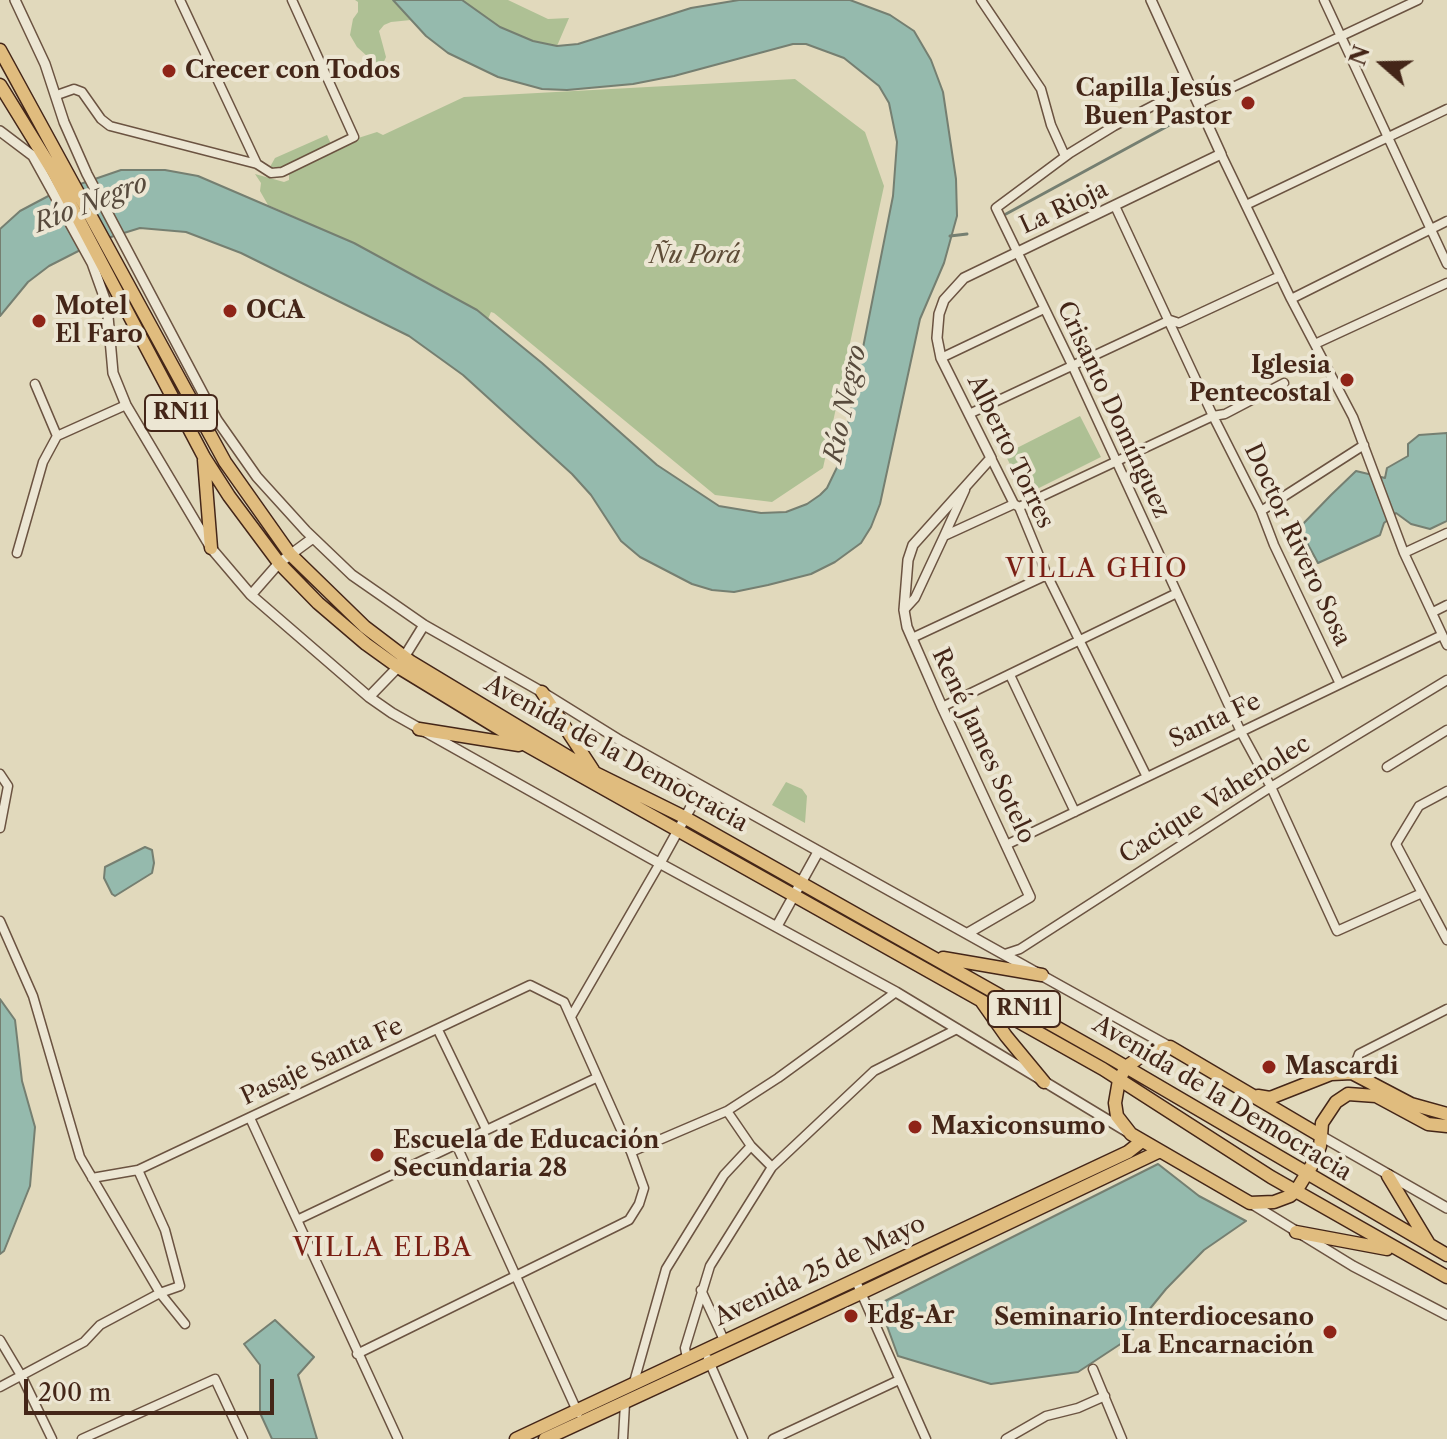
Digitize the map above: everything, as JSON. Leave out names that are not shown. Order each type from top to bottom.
[{"type":"main road","name":"Avenida de la Democracia","points":[[0,50],[54,169]]},
{"type":"main road","name":"Avenida de la Democracia","points":[[0,85],[105,253],[225,462],[290,554],[401,662],[526,745],[681,822]]},
{"type":"main road","name":"Avenida de la Democracia","points":[[105,253],[204,457],[245,519],[279,563],[318,603],[366,644],[799,889],[1119,1080],[1296,1191],[1447,1277]]},
{"type":"main road","points":[[204,457],[211,548]]},
{"type":"main road","points":[[542,692],[595,773]]},
{"type":"main road","points":[[419,729],[526,745]]},
{"type":"main road","name":"Avenida de la Democracia","points":[[799,889],[921,951],[1447,1255]]},
{"type":"main road","name":"RN11","points":[[921,951],[966,964],[1042,975]]},
{"type":"main road","points":[[980,999],[1044,1082]]},
{"type":"main road","points":[[1170,1047],[1140,1057],[1126,1067],[1119,1080],[1115,1103],[1117,1116],[1136,1138],[1250,1203],[1274,1202],[1296,1191],[1308,1173],[1321,1136],[1322,1123],[1336,1102],[1348,1094],[1376,1096],[1428,1124],[1447,1126]]},
{"type":"main road","name":"RN11","points":[[1170,1047],[1321,1136]]},
{"type":"main road","points":[[1255,1096],[1270,1098],[1331,1074],[1352,1073],[1411,1104],[1447,1114]]},
{"type":"main road","name":"Avenida 25 de Mayo","points":[[545,1439],[634,1382],[687,1358],[706,1356],[724,1340],[1128,1152],[1136,1138]]},
{"type":"main road","name":"Avenida 25 de Mayo","points":[[516,1439],[579,1415],[625,1403],[706,1356],[861,1293],[1160,1151]]},
{"type":"main road","points":[[1388,1176],[1431,1247]]},
{"type":"main road","points":[[1296,1232],[1405,1253]]},
{"type":"street","name":"Avenida de la Democracia","points":[[15,0],[57,95],[64,122],[87,174],[105,253],[113,373],[126,405],[211,548],[251,595],[369,697],[419,729],[896,992],[1136,1138]]},
{"type":"street","points":[[180,0],[257,164]]},
{"type":"street","points":[[57,95],[74,89],[82,92],[101,119],[110,126],[257,164],[271,173],[282,172],[354,137],[292,0]]},
{"type":"street","points":[[981,0],[1041,89],[1051,125],[1065,156],[1114,126],[1191,86]]},
{"type":"street","points":[[1151,0],[1221,154],[1364,445],[1404,553],[1447,645]]},
{"type":"street","points":[[1324,0],[1447,264]]},
{"type":"street","points":[[1199,103],[1418,0]]},
{"type":"street","points":[[1246,205],[1447,109]]},
{"type":"street","name":"Avenida de la Democracia","points":[[0,131],[54,169],[105,253],[257,477],[352,575],[424,625],[702,787],[1170,1047]]},
{"type":"street","name":"La Rioja","points":[[939,314],[944,300],[964,278],[1221,154]]},
{"type":"street","name":"Crisanto Domínguez","points":[[1065,156],[996,208],[1337,931],[1422,893]]},
{"type":"street","name":"Doctor Rivero Sosa","points":[[1115,206],[1340,684]]},
{"type":"street","points":[[1291,299],[1447,221]]},
{"type":"street","points":[[969,414],[1170,320],[1179,323],[1280,276]]},
{"type":"street","points":[[1315,344],[1447,283]]},
{"type":"street","points":[[941,358],[1044,309]]},
{"type":"street","name":"Alberto Torres","points":[[939,314],[937,338],[941,358],[1146,775]]},
{"type":"street","points":[[944,536],[1213,416],[1225,414],[1284,383]]},
{"type":"street","points":[[35,384],[57,436]]},
{"type":"street","points":[[17,553],[43,462],[57,436],[126,405]]},
{"type":"street","points":[[1261,511],[1364,445]]},
{"type":"street","points":[[904,610],[908,560],[913,545],[991,458]]},
{"type":"street","points":[[904,610],[915,598],[968,484]]},
{"type":"street","points":[[1404,553],[1447,533]]},
{"type":"street","points":[[251,595],[279,563],[313,538]]},
{"type":"street","points":[[912,638],[1047,575]]},
{"type":"street","points":[[942,707],[1177,593]]},
{"type":"street","points":[[1433,612],[1447,605]]},
{"type":"street","name":"René James Sotelo","points":[[904,610],[912,638],[942,707],[1030,897],[968,933]]},
{"type":"street","points":[[369,697],[401,662],[424,625]]},
{"type":"street","name":"Santa Fe","points":[[1006,845],[1442,635]]},
{"type":"street","points":[[1010,675],[1075,812]]},
{"type":"street","name":"Cacique Vahenolec","points":[[1005,954],[1020,949],[1271,787],[1447,680]]},
{"type":"street","points":[[1387,767],[1447,730]]},
{"type":"street","points":[[0,774],[8,786],[0,828]]},
{"type":"street","points":[[357,1354],[629,1220],[639,1204],[644,1188],[572,1015],[702,787]]},
{"type":"street","points":[[1447,791],[1419,806],[1396,844],[1447,940]]},
{"type":"street","points":[[777,926],[818,852]]},
{"type":"street","points":[[0,921],[33,996],[80,1157],[160,1293],[185,1324]]},
{"type":"street","name":"Pasaje Santa Fe","points":[[92,1178],[138,1170],[530,985],[564,1002],[572,1015]]},
{"type":"street","points":[[631,1152],[727,1111],[896,992]]},
{"type":"street","points":[[1352,1073],[1359,1054],[1447,1009]]},
{"type":"street","points":[[687,1358],[685,1348],[710,1266],[772,1167],[874,1071],[957,1029]]},
{"type":"street","points":[[438,1030],[486,1129]]},
{"type":"street","points":[[297,1220],[596,1078]]},
{"type":"street","points":[[727,1111],[751,1146],[772,1167]]},
{"type":"street","points":[[250,1118],[398,1439]]},
{"type":"street","name":"Avenida de la Democracia","points":[[1321,1136],[1447,1208]]},
{"type":"street","points":[[456,1144],[579,1415]]},
{"type":"street","points":[[634,1382],[666,1269],[724,1175],[751,1146]]},
{"type":"street","points":[[0,1387],[84,1342],[100,1325],[160,1293],[180,1286],[165,1230],[138,1170]]},
{"type":"street","points":[[1250,1203],[1353,1266],[1447,1315]]},
{"type":"street","points":[[855,1279],[926,1439]]},
{"type":"street","points":[[701,1290],[724,1340]]},
{"type":"street","points":[[0,1340],[52,1439]]},
{"type":"street","points":[[706,1356],[743,1439]]},
{"type":"street","points":[[1093,1369],[1122,1439]]},
{"type":"street","points":[[82,1439],[215,1379],[243,1439]]},
{"type":"street","points":[[773,1439],[899,1380]]},
{"type":"street","points":[[1006,1439],[1046,1416],[1078,1408],[1105,1396]]},
{"type":"street","points":[[623,1439],[625,1403]]},
{"type":"green space","points":[[355,0],[393,0],[411,20],[391,22],[379,31],[386,57],[380,70],[371,71],[367,56],[350,35],[353,19],[358,12],[358,2]]},
{"type":"green space","points":[[462,0],[508,0],[548,19],[569,18],[557,46],[533,41],[500,27]]},
{"type":"green space","name":"Ñu Porá","points":[[795,79],[865,132],[884,186],[823,468],[772,502],[715,495],[494,313],[491,312],[488,319],[444,291],[354,243],[268,205],[255,174],[284,182],[289,180],[289,175],[280,168],[270,167],[275,158],[327,135],[334,151],[352,140],[377,132],[383,135],[464,97]]},
{"type":"green space","points":[[1080,416],[1101,457],[1025,495],[1005,454]]},
{"type":"green space","points":[[786,782],[802,789],[807,796],[805,823],[772,805]]},
{"type":"water","name":"Río Negro","points":[[393,0],[462,0],[500,27],[533,41],[557,46],[578,44],[691,8],[739,0],[850,0],[890,15],[914,31],[931,60],[943,92],[956,179],[957,216],[944,263],[920,319],[880,504],[861,543],[835,562],[811,574],[768,585],[734,592],[692,584],[640,557],[621,541],[591,495],[572,474],[463,375],[409,336],[241,253],[186,232],[140,228],[98,241],[49,266],[28,282],[0,316],[0,229],[20,211],[54,193],[121,170],[165,170],[198,176],[354,243],[477,310],[657,465],[719,506],[761,513],[786,512],[820,495],[827,488],[841,459],[893,196],[897,142],[889,103],[879,86],[844,58],[806,44],[793,44],[633,84],[542,89],[498,77],[448,53],[426,36]]},
{"type":"water","points":[[1447,433],[1447,521],[1430,529],[1411,524],[1396,513],[1384,523],[1380,535],[1318,563],[1299,528],[1331,495],[1356,471],[1385,478],[1387,468],[1408,456],[1408,444],[1419,435]]},
{"type":"water","points":[[145,847],[152,850],[152,873],[115,896],[104,878],[105,867]]},
{"type":"water","points":[[0,999],[15,1020],[22,1081],[35,1127],[30,1186],[4,1251],[0,1254]]},
{"type":"water","points":[[1158,1164],[1199,1196],[1246,1221],[1204,1250],[1166,1289],[1122,1343],[1078,1372],[991,1384],[898,1356],[879,1304]]},
{"type":"water","points":[[275,1320],[314,1357],[298,1375],[317,1439],[272,1439],[260,1413],[260,1365],[244,1344]]},
{"type":"waterway","points":[[1006,214],[1177,121]]},
{"type":"waterway","points":[[950,236],[967,234]]},
{"type":"place","name":"Crecer con Todos","points":[[169,71]]},
{"type":"place","name":"Capilla Jesús Buen Pastor","points":[[1248,103]]},
{"type":"place","name":"OCA","points":[[230,311]]},
{"type":"place","name":"Motel El Faro","points":[[39,321]]},
{"type":"place","name":"Iglesia Pentecostal","points":[[1347,380]]},
{"type":"place","name":"Mascardi","points":[[1269,1067]]},
{"type":"place","name":"Maxiconsumo","points":[[915,1127]]},
{"type":"place","name":"Escuela de Educación Secundaria 28","points":[[377,1155]]},
{"type":"place","name":"Edg-Ar","points":[[851,1316]]},
{"type":"place","name":"Seminario Interdiocesano La Encarnación","points":[[1330,1332]]},
{"type":"district","name":"VILLA GHIO","points":[[1097,569]]},
{"type":"district","name":"VILLA ELBA","points":[[383,1248]]}]
